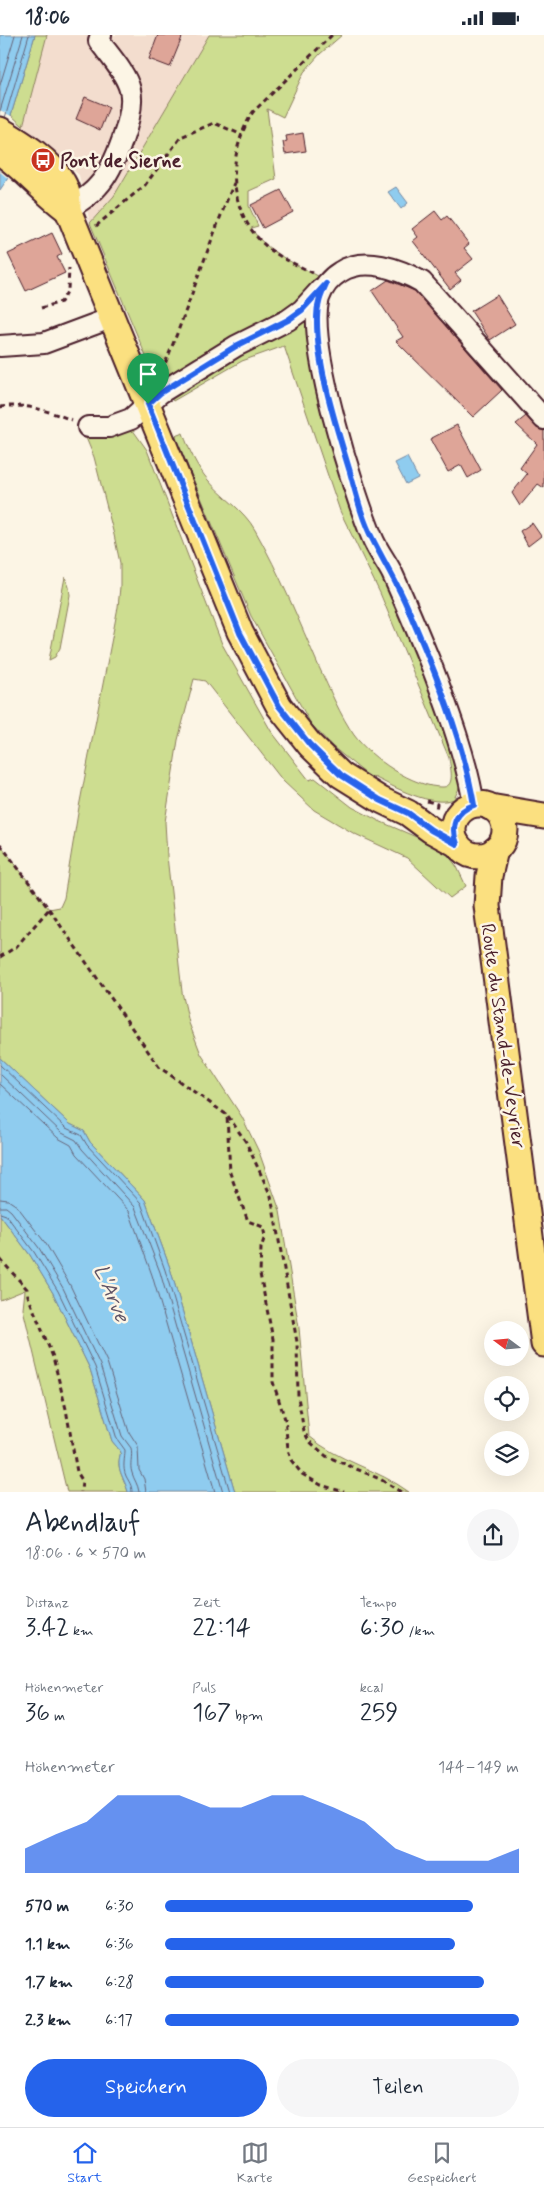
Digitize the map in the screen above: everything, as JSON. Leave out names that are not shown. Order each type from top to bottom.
[{"type":"main road","points":[[0,129],[42,160],[64,184],[66,204],[112,318],[156,397],[240,633],[279,706],[310,745],[341,775],[380,800],[408,813],[431,830],[459,846],[468,854],[477,856],[487,855],[498,847],[544,825]]},
{"type":"main road","points":[[0,153],[66,204]]},
{"type":"main road","points":[[408,813],[475,807],[544,816]]},
{"type":"main road","points":[[459,846],[453,835],[453,826],[456,818],[475,807],[500,816],[504,823],[504,837],[498,847]]},
{"type":"main road","name":"Route du Stand-de-Veyrier","points":[[459,846],[487,906]]},
{"type":"main road","name":"Route du Stand-de-Veyrier","points":[[498,847],[489,876],[487,906],[544,1343]]},
{"type":"street","points":[[66,204],[89,195],[106,175],[126,127],[131,106],[130,90],[100,41],[101,35]]},
{"type":"street","points":[[81,424],[109,427],[131,419],[156,397],[236,346],[288,320],[302,310],[322,280],[345,269],[369,265],[396,269],[422,282],[544,419]]},
{"type":"street","points":[[322,280],[317,332],[339,435],[359,503],[372,539],[387,563],[409,609],[433,670],[453,726],[475,807]]},
{"type":"street","points":[[0,346],[44,343],[112,318]]},
{"type":"path","points":[[156,397],[162,371],[234,182],[237,148],[242,135],[254,112],[332,35]]},
{"type":"path","points":[[91,229],[145,185],[181,137],[214,123],[242,135]]},
{"type":"path","points":[[234,182],[240,209],[254,234],[274,252],[322,280]]},
{"type":"path","points":[[41,307],[61,302],[68,290],[69,260]]},
{"type":"path","points":[[0,407],[22,405],[38,408],[81,424]]},
{"type":"path","points":[[0,844],[49,909],[159,1067],[227,1115],[246,1142],[271,1196],[298,1341],[298,1397],[304,1431],[309,1441],[326,1456],[380,1479],[401,1492]]},
{"type":"path","points":[[0,957],[16,947],[49,909]]},
{"type":"path","points":[[227,1115],[230,1173],[248,1221],[264,1227],[265,1236],[261,1248],[260,1274],[273,1339],[273,1382],[285,1419],[290,1455],[296,1468],[312,1480],[344,1492]]},
{"type":"path","points":[[0,1259],[27,1289],[28,1296],[53,1357],[66,1409],[77,1472],[82,1480],[81,1492]]},
{"type":"shaded area","points":[[47,35],[209,35],[114,196],[90,223],[79,175],[23,126]]},
{"type":"green space","points":[[35,35],[47,35],[23,126],[11,115]]},
{"type":"green space","points":[[209,35],[342,35],[320,54],[304,72],[283,117],[267,109],[276,179],[249,191],[249,206],[258,226],[251,228],[257,236],[264,244],[281,256],[318,276],[297,307],[158,385],[90,223],[114,196]]},
{"type":"green space","points":[[306,313],[397,601],[436,695],[461,784],[454,799],[435,801],[424,799],[402,791],[374,777],[372,779],[333,747],[311,724],[251,616],[175,436],[183,433],[204,475],[245,516],[255,530],[297,615],[335,702],[354,735],[382,762],[407,777],[419,783],[432,786],[443,787],[450,784],[449,758],[380,593],[340,511],[284,346],[242,361],[173,401],[170,397]]},
{"type":"green space","points":[[130,426],[147,450],[222,644],[271,731],[309,780],[315,778],[352,807],[379,821],[444,849],[457,867],[466,886],[450,898],[407,858],[353,833],[314,810],[283,781],[205,681],[194,679],[178,740],[165,822],[182,992],[189,1023],[201,1054],[242,1117],[259,1152],[280,1211],[299,1328],[309,1436],[332,1452],[384,1477],[409,1492],[235,1492],[170,1268],[145,1200],[90,1142],[84,1131],[70,1124],[0,1058],[0,844],[49,909],[60,907],[64,898],[79,807],[118,607],[120,563],[94,457],[84,433]]},
{"type":"green space","points":[[65,577],[70,595],[60,648],[55,657],[49,660]]},
{"type":"green space","points":[[0,1215],[30,1255],[53,1293],[90,1369],[112,1441],[121,1452],[119,1464],[128,1492],[67,1492],[23,1309],[25,1290],[0,1300]]},
{"type":"water","points":[[0,35],[35,35],[11,115],[8,178],[0,190]]},
{"type":"water","points":[[396,187],[408,203],[401,209],[388,192]]},
{"type":"water","points":[[407,457],[418,478],[406,484],[395,463]]},
{"type":"water","name":"L'Arve","points":[[0,1058],[70,1124],[84,1131],[90,1142],[145,1200],[170,1268],[235,1492],[128,1492],[119,1464],[121,1452],[112,1441],[90,1369],[53,1293],[30,1255],[0,1215]]},
{"type":"pier","points":[[0,110],[13,117],[10,180],[0,172]]},
{"type":"building","points":[[158,35],[183,35],[170,67],[149,59]]},
{"type":"building","points":[[85,97],[109,107],[100,130],[76,119]]},
{"type":"building","points":[[303,133],[306,151],[285,154],[283,142],[287,141],[286,136]]},
{"type":"building","points":[[281,190],[293,212],[263,228],[251,205]]},
{"type":"building","points":[[435,211],[442,220],[447,216],[469,244],[464,248],[473,259],[455,273],[461,280],[450,289],[413,241],[418,237],[412,229]]},
{"type":"building","points":[[52,233],[62,254],[57,257],[65,273],[26,291],[8,254]]},
{"type":"building","points":[[388,280],[415,291],[502,390],[473,417],[396,341],[403,337],[372,291]]},
{"type":"building","points":[[497,295],[515,324],[490,340],[471,311]]},
{"type":"building","points":[[526,416],[536,427],[544,431],[544,488],[538,484],[520,506],[512,493],[527,474],[520,468],[537,444],[516,424]]},
{"type":"building","points":[[457,425],[481,470],[468,478],[461,465],[448,472],[430,439]]},
{"type":"building","points":[[532,523],[541,536],[528,546],[520,531]]},
{"type":"place","name":"Pont de Sierne","points":[[43,160]]},
{"type":"route","points":[[326,284],[319,298],[317,332],[326,379],[347,462],[372,539],[387,563],[409,609],[433,670],[453,726],[471,791],[474,805],[462,811],[456,818],[453,826],[453,835],[457,844],[431,830],[408,813],[380,800],[341,775],[310,745],[279,706],[240,633],[148,404],[160,393],[236,346],[274,329],[288,320],[302,310],[326,284]]}]
